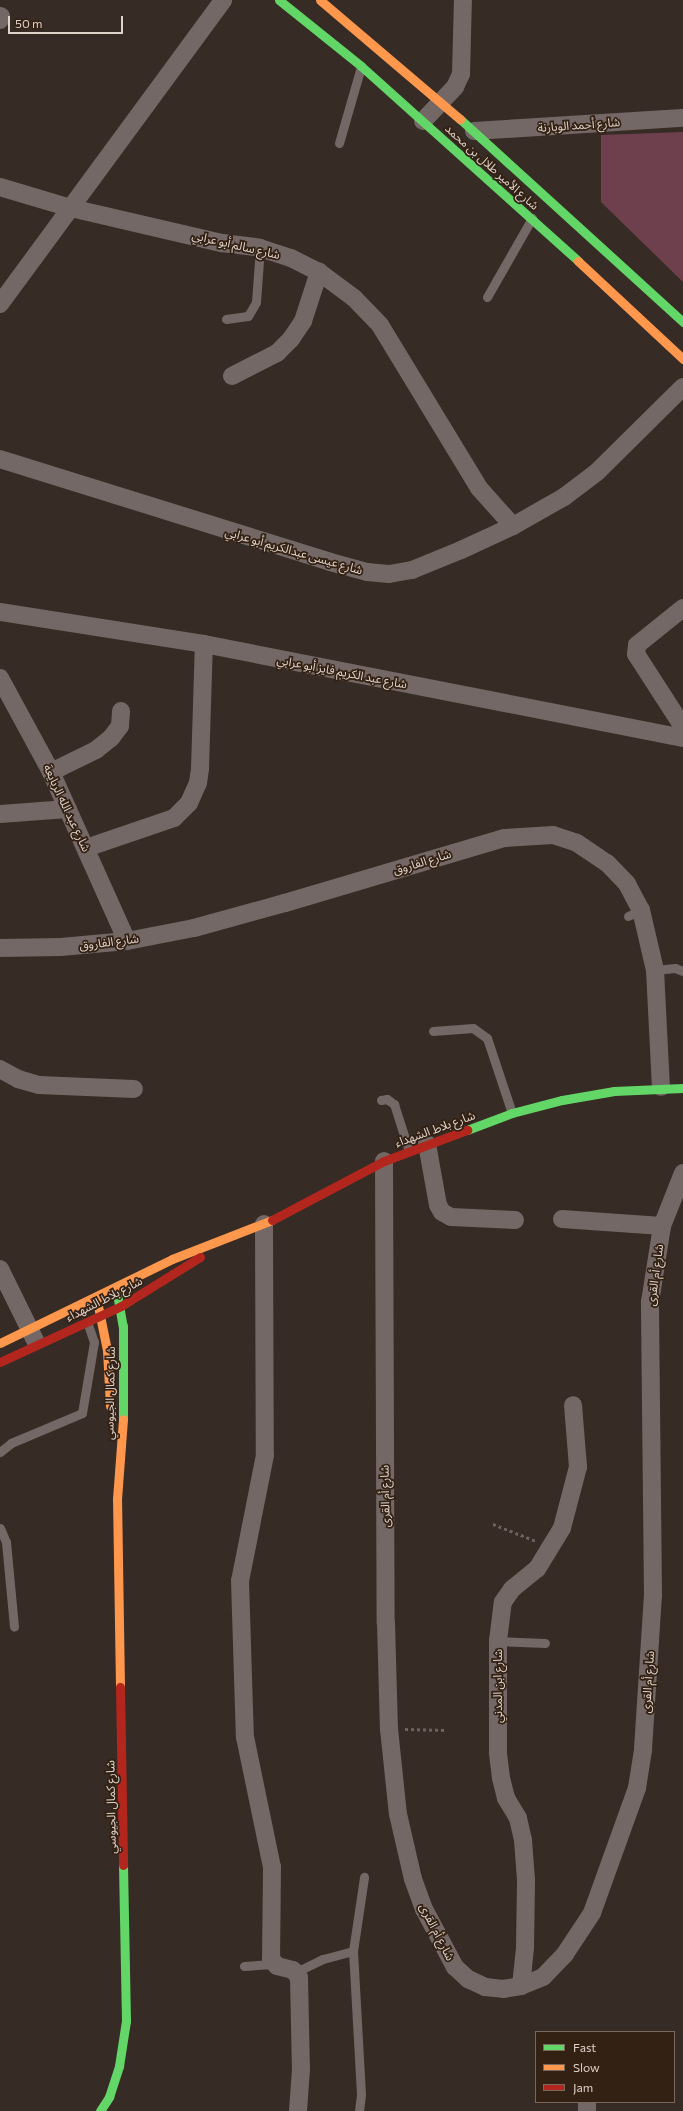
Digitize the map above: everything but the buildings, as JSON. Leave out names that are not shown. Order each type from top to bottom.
[{"type":"street","points":[[0,304],[223,0]]},
{"type":"street","name":"شارع الأمير طلال بن محمد","points":[[280,0],[361,66],[532,218],[683,359]]},
{"type":"street","name":"شارع الأمير طلال بن محمد","points":[[320,0],[474,131],[683,322]]},
{"type":"street","points":[[422,121],[442,103],[455,87],[461,74],[463,0]]},
{"type":"street","name":"شارع أحمد الوبارنة","points":[[474,131],[683,118]]},
{"type":"street","name":"شارع سالم أبو عرابي","points":[[0,187],[71,208],[222,243],[260,248],[291,258],[319,272],[354,298],[380,325],[479,488],[513,526]]},
{"type":"street","points":[[232,376],[277,353],[291,339],[303,320],[319,272]]},
{"type":"street","name":"شارع عيسى عبدالكريم أبو عرابي","points":[[0,461],[367,572],[388,574],[412,570],[513,526],[564,497],[597,472],[683,387]]},
{"type":"street","points":[[683,608],[637,645],[636,654],[683,727]]},
{"type":"street","name":"شارع عبد الكريم فايز أبو عرابي","points":[[0,612],[204,644],[683,738]]},
{"type":"street","points":[[86,848],[174,818],[189,804],[198,782],[200,768],[204,644]]},
{"type":"street","name":"شارع عبد الله الربايعة","points":[[0,678],[51,772],[127,941]]},
{"type":"street","points":[[51,772],[96,750],[111,738],[120,726],[121,711]]},
{"type":"street","points":[[0,814],[68,809]]},
{"type":"street","name":"شارع الفاروق","points":[[0,948],[61,947],[127,941],[194,928],[505,838],[528,835],[553,835],[577,843],[607,863],[627,884],[634,913],[655,970],[661,1087]]},
{"type":"street","points":[[0,1069],[18,1079],[39,1085],[134,1089]]},
{"type":"street","name":"شارع بلاط الشهداء","points":[[0,1362],[33,1336],[96,1297],[172,1259],[211,1246],[264,1224],[384,1161],[512,1113],[562,1100],[614,1091],[661,1087],[683,1088]]},
{"type":"street","points":[[427,1144],[438,1205],[442,1212],[451,1217],[515,1220]]},
{"type":"street","name":"شارع أم القرى","points":[[384,1161],[384,1456],[389,1729],[395,1791],[405,1847],[424,1909],[438,1939],[454,1967],[468,1979],[485,1987],[503,1989],[521,1986],[543,1977],[557,1965],[592,1913],[636,1788],[643,1749],[653,1596],[654,1490],[650,1302],[662,1226],[683,1173]]},
{"type":"street","points":[[562,1219],[662,1226]]},
{"type":"street","points":[[264,1224],[265,1455],[240,1581],[240,1593],[246,1749],[272,1867],[271,1956],[274,1964],[296,1972],[299,1980],[301,2069],[298,2111]]},
{"type":"street","name":"شارع بلاط الشهداء","points":[[0,1343],[87,1322],[121,1306],[181,1271],[199,1259],[211,1246]]},
{"type":"street","points":[[0,1270],[33,1336]]},
{"type":"street","name":"شارع كمال الجيوسي","points":[[116,1288],[121,1306],[123,1433],[117,1499]]},
{"type":"street","name":"شارع كمال الجيوسي","points":[[96,1297],[101,1315],[107,1350],[110,1414]]},
{"type":"street","name":"شارع ابن المدني","points":[[521,1986],[525,1947],[526,1880],[523,1840],[518,1818],[506,1798],[501,1778],[498,1752],[498,1641],[503,1602],[512,1589],[537,1569],[548,1554],[562,1528],[578,1467],[573,1405]]},
{"type":"street","name":"شارع كمال الجيوسي","points":[[100,2111],[109,2097],[119,2066],[126,2021],[117,1499],[111,1437]]},
{"type":"lane","points":[[338,143],[361,66]]},
{"type":"lane","points":[[487,297],[532,218]]},
{"type":"lane","points":[[226,319],[248,316],[256,302],[260,248]]},
{"type":"lane","points":[[655,970],[674,968],[683,971]]},
{"type":"lane","points":[[433,1031],[473,1028],[487,1038],[512,1113]]},
{"type":"lane","points":[[381,1100],[387,1099],[394,1104],[409,1151]]},
{"type":"lane","points":[[0,1452],[12,1443],[82,1413],[94,1342],[87,1322]]},
{"type":"lane","points":[[0,1528],[6,1542],[14,1627]]},
{"type":"lane","points":[[498,1641],[545,1643]]},
{"type":"lane","points":[[359,2111],[361,2094],[353,1951],[364,1877]]},
{"type":"lane","points":[[296,1972],[323,1959],[353,1951]]},
{"type":"lane","points":[[244,1966],[274,1964]]},
{"type":"path","points":[[493,1524],[539,1543],[548,1554]]},
{"type":"path","points":[[389,1729],[446,1730]]},
{"type":"shaded area","points":[[683,132],[683,282],[601,202],[601,135]]},
{"type":"traffic: fast","points":[[279,0],[361,66],[578,261]]},
{"type":"traffic: fast","points":[[460,119],[683,322]]},
{"type":"traffic: fast","points":[[467,1130],[512,1113],[562,1100],[614,1091],[683,1088]]},
{"type":"traffic: fast","points":[[116,1288],[123,1326],[123,1419]]},
{"type":"traffic: fast","points":[[100,2111],[109,2097],[119,2066],[126,2021],[123,1865]]},
{"type":"traffic: slow","points":[[320,0],[460,119]]},
{"type":"traffic: slow","points":[[578,261],[683,359]]},
{"type":"traffic: slow","points":[[0,1343],[172,1259],[272,1220]]},
{"type":"traffic: slow","points":[[97,1301],[107,1350],[110,1406]]},
{"type":"traffic: slow","points":[[120,1687],[117,1499],[123,1419]]},
{"type":"traffic: jam","points":[[272,1220],[384,1161],[467,1130]]},
{"type":"traffic: jam","points":[[0,1362],[121,1306],[200,1257]]},
{"type":"traffic: jam","points":[[120,1687],[123,1865]]}]
